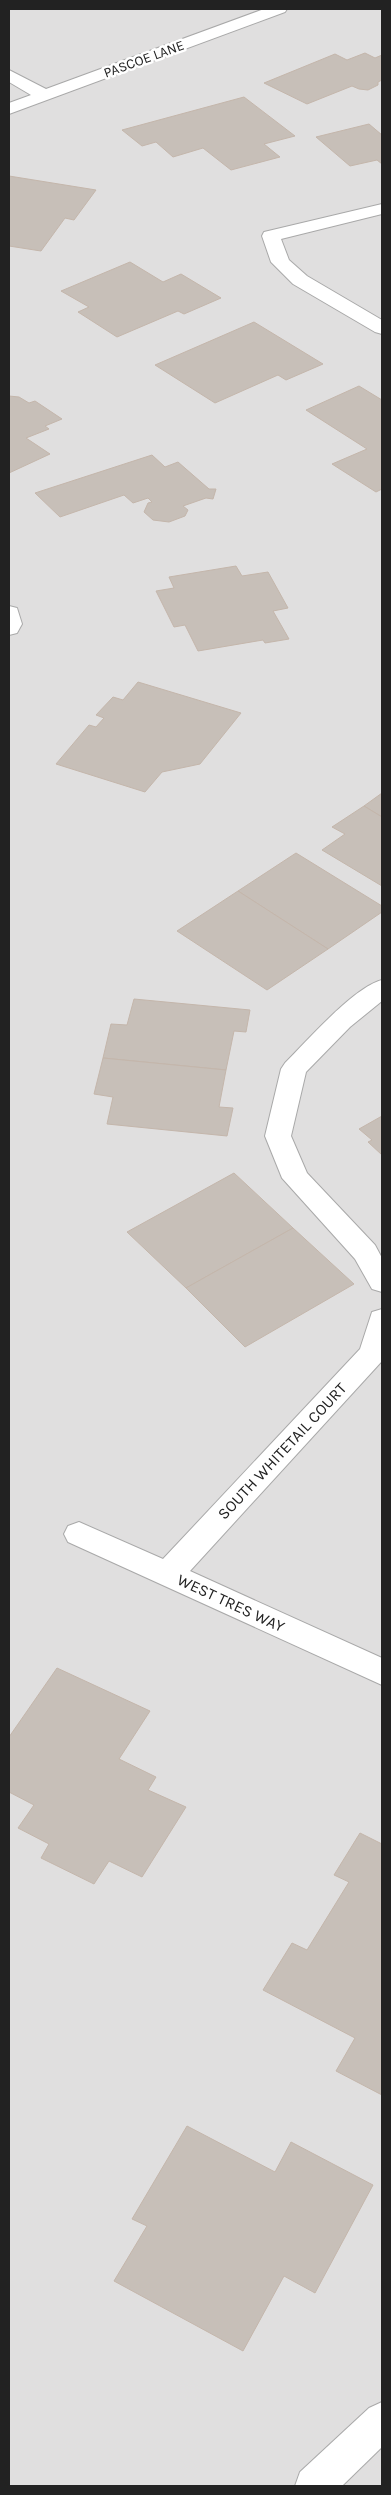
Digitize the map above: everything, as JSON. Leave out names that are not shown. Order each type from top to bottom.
[{"type":"street","name":"PASCOE LANE","points":[[9,109],[279,9]]},
{"type":"street","points":[[9,75],[45,96]]},
{"type":"street","points":[[382,209],[271,236],[280,262],[300,280],[382,328]]},
{"type":"street","points":[[9,613],[11,624],[9,628]]},
{"type":"street","points":[[382,988],[341,1021],[294,1069],[278,1136],[295,1178],[365,1252],[382,1282]]},
{"type":"street","name":"SOUTH WHITETAIL COURT","points":[[168,1574],[373,1353],[382,1319]]},
{"type":"street","name":"WEST TRES WAY","points":[[79,1534],[382,1672]]},
{"type":"street","points":[[314,2486],[382,2421]]},
{"type":"shaded area","points":[[9,9],[382,9],[382,2486],[9,2486]]},
{"type":"building","points":[[365,53],[375,58],[382,55],[382,80],[378,82],[378,85],[368,90],[352,86],[307,104],[264,83],[335,54],[347,60]]},
{"type":"building","points":[[244,97],[295,136],[264,144],[280,157],[231,170],[203,148],[173,157],[156,142],[142,146],[122,130]]},
{"type":"building","points":[[369,124],[382,135],[382,164],[377,160],[350,166],[316,137]]},
{"type":"building","points":[[9,176],[96,190],[74,220],[65,218],[41,251],[9,246]]},
{"type":"building","points":[[130,262],[163,282],[181,274],[221,298],[184,314],[178,311],[117,337],[78,312],[89,307],[61,291]]},
{"type":"building","points":[[254,322],[323,364],[286,380],[278,375],[215,403],[155,365]]},
{"type":"building","points":[[359,386],[382,400],[382,489],[376,492],[332,464],[367,449],[306,410]]},
{"type":"building","points":[[9,396],[19,397],[29,403],[35,401],[62,419],[45,426],[49,429],[26,438],[50,454],[9,473]]},
{"type":"building","points":[[152,455],[165,467],[178,462],[209,489],[216,489],[213,499],[206,498],[183,506],[188,510],[185,516],[169,522],[153,520],[144,512],[148,503],[152,502],[148,498],[133,503],[124,495],[60,517],[35,493]]},
{"type":"building","points":[[236,566],[242,576],[268,572],[288,608],[273,611],[289,639],[265,643],[263,640],[198,651],[185,625],[174,627],[156,591],[174,588],[169,577]]},
{"type":"building","points":[[138,682],[241,713],[200,764],[162,772],[145,792],[56,764],[89,725],[96,727],[104,718],[96,715],[113,697],[123,700]]},
{"type":"building","points":[[382,793],[382,817],[364,806]]},
{"type":"building","points":[[364,806],[382,817],[382,886],[322,850],[345,834],[332,827]]},
{"type":"building","points":[[296,853],[382,906],[382,912],[328,949],[238,891]]},
{"type":"building","points":[[238,891],[328,949],[267,990],[177,931]]},
{"type":"building","points":[[134,999],[250,1010],[246,1032],[234,1031],[226,1070],[103,1058],[111,1024],[127,1025]]},
{"type":"building","points":[[103,1058],[226,1070],[219,1107],[233,1108],[227,1136],[107,1124],[113,1097],[94,1094]]},
{"type":"building","points":[[382,1116],[382,1155],[368,1142],[372,1140],[359,1129]]},
{"type":"building","points":[[234,1173],[293,1228],[186,1288],[127,1232]]},
{"type":"building","points":[[293,1228],[354,1284],[245,1347],[186,1288]]},
{"type":"building","points":[[57,1668],[150,1711],[119,1759],[156,1777],[148,1790],[186,1807],[142,1877],[109,1861],[94,1884],[41,1858],[49,1844],[18,1828],[34,1805],[9,1792],[9,1737]]},
{"type":"building","points":[[360,1833],[382,1844],[382,2095],[336,2071],[355,2038],[263,1990],[292,1943],[307,1950],[349,1882],[334,1875]]},
{"type":"building","points":[[187,2126],[275,2172],[291,2142],[373,2185],[315,2293],[284,2276],[243,2351],[114,2281],[147,2226],[132,2219]]}]
